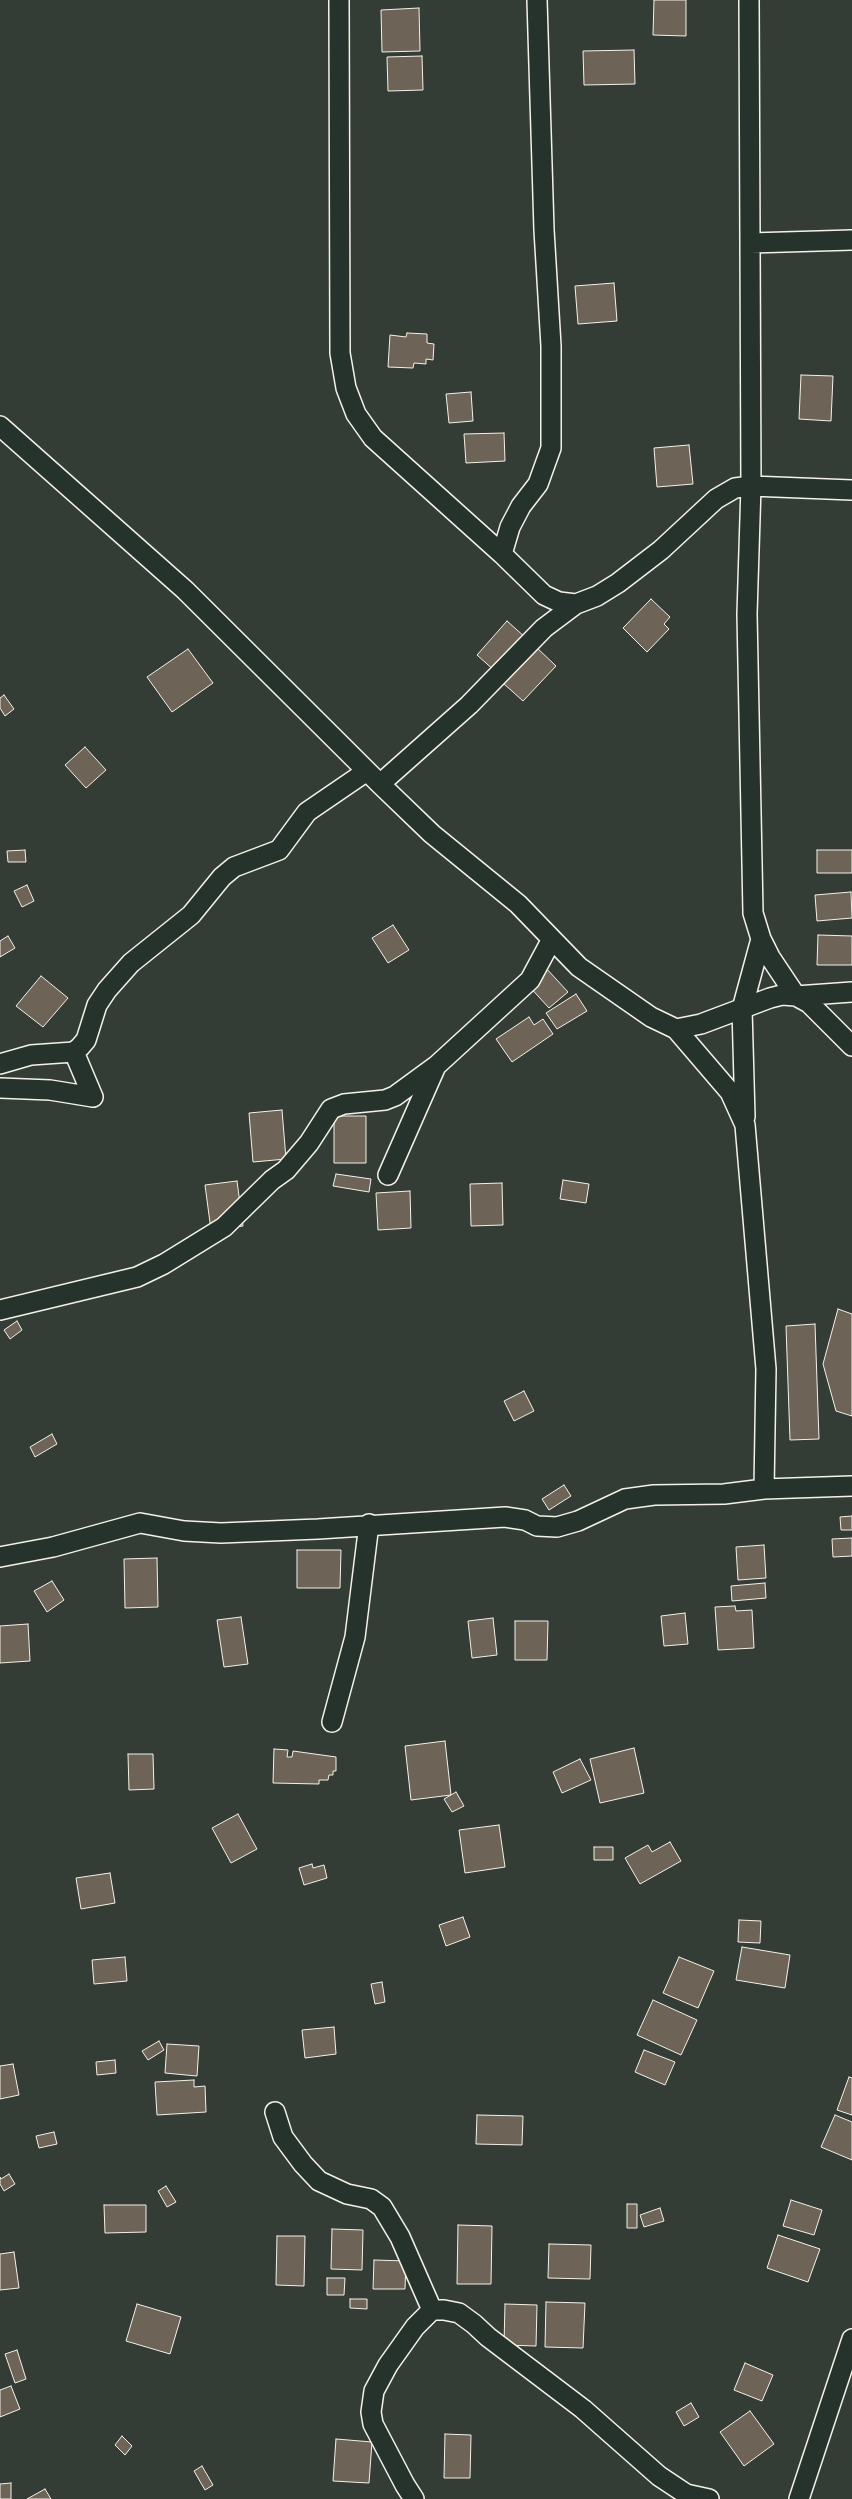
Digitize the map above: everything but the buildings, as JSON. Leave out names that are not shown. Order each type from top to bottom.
[{"type":"street","points":[[339,0],[340,353],[346,388],[356,414],[373,438],[502,554],[544,595],[559,602],[576,604]]},
{"type":"street","points":[[502,554],[510,527],[521,506],[538,484],[551,448],[551,346],[544,230],[538,0]]},
{"type":"street","points":[[749,0],[751,486],[747,614],[752,903],[761,939],[796,996],[809,1003],[852,1046]]},
{"type":"street","points":[[751,243],[852,240]]},
{"type":"street","points":[[0,426],[185,590],[432,834],[518,904],[579,967],[651,1017],[676,1029],[730,1092],[745,1125]]},
{"type":"street","points":[[0,1064],[31,1056],[74,1052],[86,1040],[90,1024],[102,997],[131,964],[191,915],[222,877],[234,867],[279,850],[307,812],[373,777],[476,699],[544,628],[576,604],[597,596],[661,550],[725,492],[734,488],[751,486],[852,490]]},
{"type":"street","points":[[0,1310],[137,1277],[164,1264],[224,1227],[265,1186],[286,1170],[307,1146],[330,1109],[344,1104],[385,1100],[395,1096],[436,1066],[524,986],[552,939]]},
{"type":"street","points":[[761,939],[742,1009],[745,1125],[766,1370],[764,1490]]},
{"type":"street","points":[[676,1029],[701,1024],[782,995],[796,996],[852,992]]},
{"type":"street","points":[[0,1088],[50,1090],[93,1098],[74,1052]]},
{"type":"street","points":[[388,1175],[436,1066]]},
{"type":"street","points":[[0,1557],[53,1547],[140,1523],[220,1533],[505,1517],[524,1520],[537,1526],[557,1527],[578,1521],[624,1499],[654,1495],[724,1494],[852,1486]]},
{"type":"street","points":[[332,1722],[355,1637],[369,1524]]},
{"type":"street","points":[[275,2112],[283,2137],[303,2164],[319,2181],[346,2194],[371,2198],[382,2207],[400,2237],[432,2310]]},
{"type":"street","points":[[414,2499],[404,2485],[373,2424],[371,2412],[374,2391],[388,2365],[415,2327],[432,2310],[459,2313],[583,2409],[659,2476],[686,2494],[709,2499]]},
{"type":"street","points":[[799,2499],[852,2339]]}]
